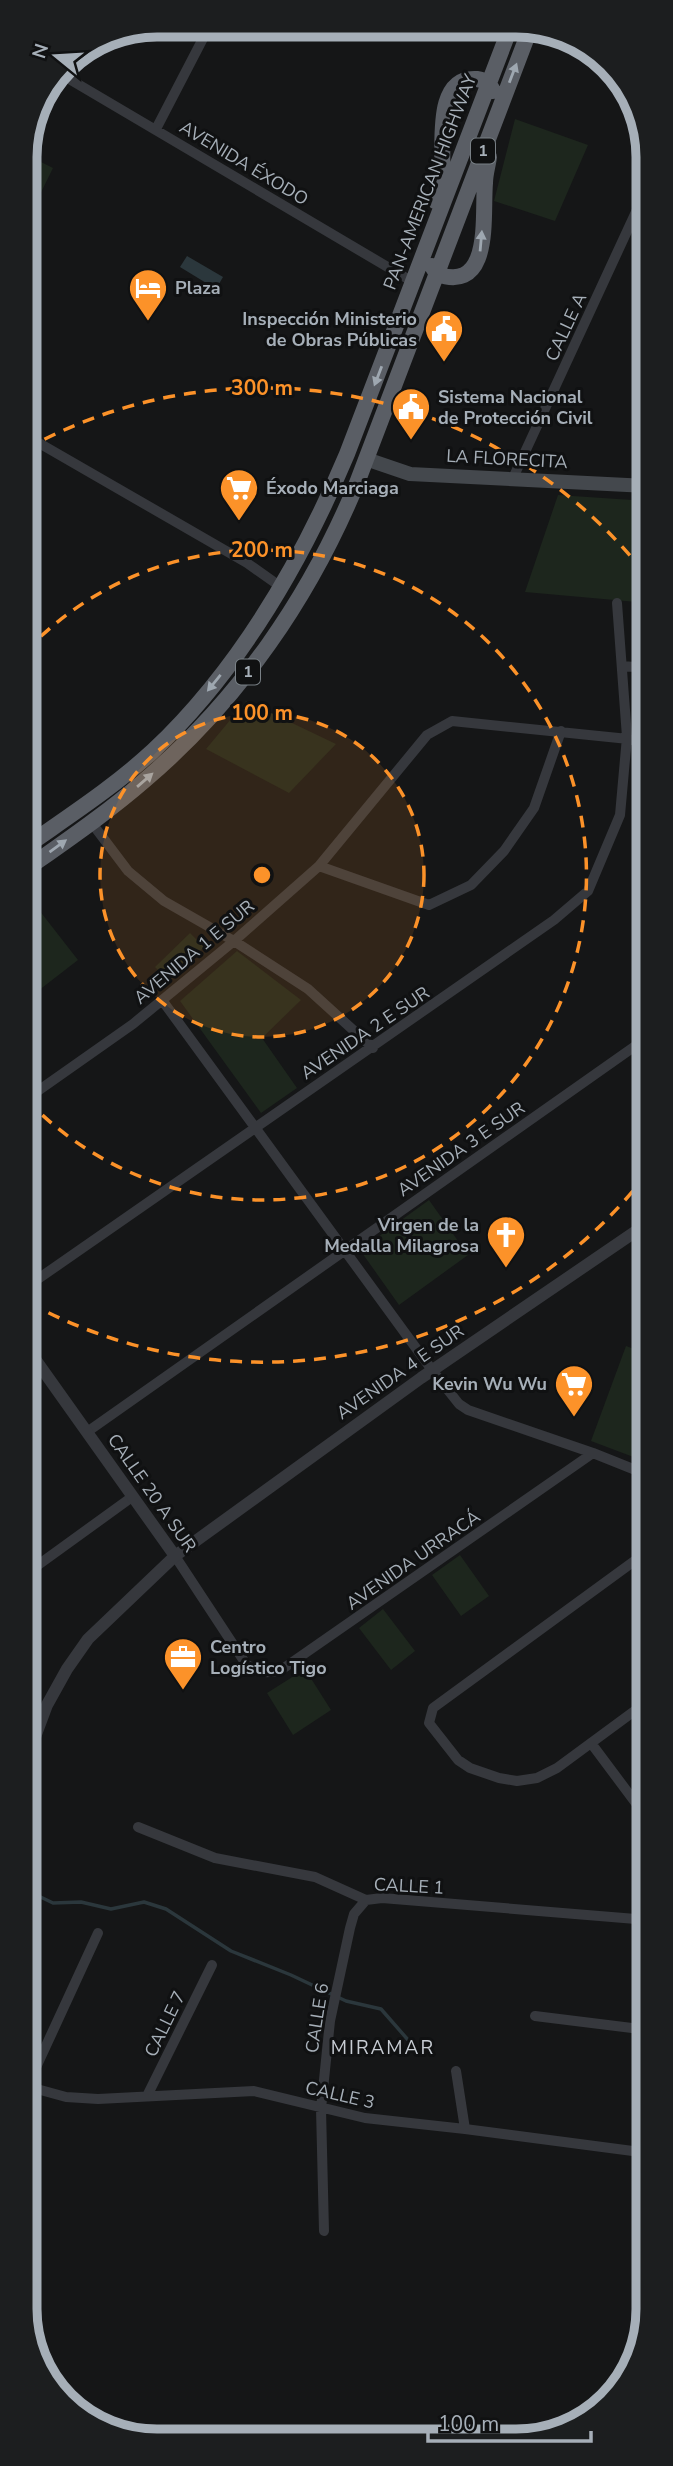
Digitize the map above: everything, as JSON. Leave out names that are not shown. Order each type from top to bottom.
[{"type":"highway","name":"PAN-AMERICAN HIGHWAY","points":[[37,838],[107,789],[153,751],[191,712],[241,649],[281,587],[334,486],[507,37]]},
{"type":"highway","name":"1","points":[[37,861],[91,822],[171,757],[242,681],[299,599],[345,511],[527,38]]},
{"type":"highway","points":[[422,258],[442,172],[445,103],[453,89],[474,79],[488,83],[494,93],[465,200]]},
{"type":"highway","points":[[463,150],[432,262],[433,271],[452,278],[462,276],[470,270],[480,256],[485,181],[498,113]]},
{"type":"highway","points":[[242,681],[280,610],[284,600],[281,587],[292,584],[299,578],[345,511]]},
{"type":"main road","name":"LA FLORECITA","points":[[366,459],[410,474],[636,486]]},
{"type":"street","points":[[156,129],[204,37]]},
{"type":"street","name":"AVENIDA ÉXODO","points":[[90,91],[413,282]]},
{"type":"street","name":"CALLE A","points":[[513,478],[636,212]]},
{"type":"street","points":[[37,442],[247,563],[281,587]]},
{"type":"street","name":"AVENIDA 2 E SUR","points":[[37,1280],[256,1126],[373,1048],[554,920],[588,891],[620,815],[627,737],[617,603]]},
{"type":"street","points":[[622,666],[636,667]]},
{"type":"street","name":"AVENIDA 1 E SUR","points":[[37,1092],[133,1024],[234,941],[319,866],[427,736],[452,720],[561,731]]},
{"type":"street","points":[[319,866],[429,905],[471,885],[504,851],[534,808],[561,731],[636,739]]},
{"type":"street","points":[[91,822],[128,871],[164,901],[234,941],[308,989],[373,1048]]},
{"type":"street","points":[[162,1000],[459,1404],[468,1410],[636,1470]]},
{"type":"street","name":"AVENIDA 3 E SUR","points":[[87,1432],[636,1045]]},
{"type":"street","name":"AVENIDA 4 E SUR","points":[[37,1732],[47,1706],[67,1669],[88,1639],[176,1556],[432,1370],[636,1231]]},
{"type":"street","name":"CALLE 20 A SUR","points":[[37,1362],[176,1556],[246,1664]]},
{"type":"street","name":"AVENIDA URRACÁ","points":[[246,1664],[262,1673],[281,1670],[593,1453]]},
{"type":"street","points":[[37,1566],[132,1497]]},
{"type":"street","points":[[636,1561],[438,1704],[429,1717],[431,1728],[458,1760],[470,1768],[517,1781],[537,1778],[556,1768],[636,1710]]},
{"type":"street","points":[[591,1743],[636,1803]]},
{"type":"street","name":"CALLE 1","points":[[138,1827],[215,1858],[315,1877],[366,1900],[382,1898],[636,1919]]},
{"type":"street","name":"CALLE 6","points":[[324,2231],[321,2109],[333,2005],[354,1914],[366,1900]]},
{"type":"street","points":[[37,2063],[98,1933]]},
{"type":"street","name":"CALLE 7","points":[[147,2096],[212,1965]]},
{"type":"street","points":[[536,2016],[636,2028]]},
{"type":"street","points":[[456,2071],[465,2129]]},
{"type":"street","name":"CALLE 3","points":[[37,2089],[65,2097],[98,2099],[254,2091],[365,2118],[636,2151]]},
{"type":"shaded area","points":[[515,119],[588,145],[555,221],[494,201]]},
{"type":"shaded area","points":[[37,160],[53,168],[37,201]]},
{"type":"shaded area","points":[[187,256],[223,277],[216,289],[180,267]]},
{"type":"shaded area","points":[[558,495],[636,500],[636,602],[525,592]]},
{"type":"shaded area","points":[[246,701],[336,744],[289,793],[206,749]]},
{"type":"shaded area","points":[[37,907],[78,960],[37,992]]},
{"type":"shaded area","points":[[190,933],[204,947],[169,981],[155,967]]},
{"type":"shaded area","points":[[237,951],[301,1000],[262,1038],[297,1088],[261,1113],[180,1001]]},
{"type":"shaded area","points":[[429,1200],[468,1255],[399,1305],[360,1250]]},
{"type":"shaded area","points":[[626,1346],[636,1350],[636,1458],[591,1441]]},
{"type":"shaded area","points":[[460,1555],[489,1596],[461,1616],[432,1575]]},
{"type":"shaded area","points":[[383,1609],[415,1651],[391,1670],[359,1628]]},
{"type":"shaded area","points":[[305,1669],[331,1710],[293,1735],[267,1693]]},
{"type":"waterway","points":[[37,1895],[53,1903],[81,1902],[111,1909],[144,1902],[166,1909],[231,1951],[346,2001],[381,2009],[416,2049]]},
{"type":"place","name":"Plaza","points":[[148,322]]},
{"type":"place","name":"Inspección Ministerio de Obras Públicas","points":[[444,363]]},
{"type":"place","name":"Sistema Nacional de Protección Civil","points":[[411,441]]},
{"type":"place","name":"Éxodo Marciaga","points":[[239,522]]},
{"type":"place","name":"Virgen de la Medalla Milagrosa","points":[[506,1269]]},
{"type":"place","name":"Kevin Wu Wu","points":[[574,1418]]},
{"type":"place","name":"Centro Logístico Tigo","points":[[183,1691]]},
{"type":"district","name":"MIRAMAR","points":[[383,2048]]}]
